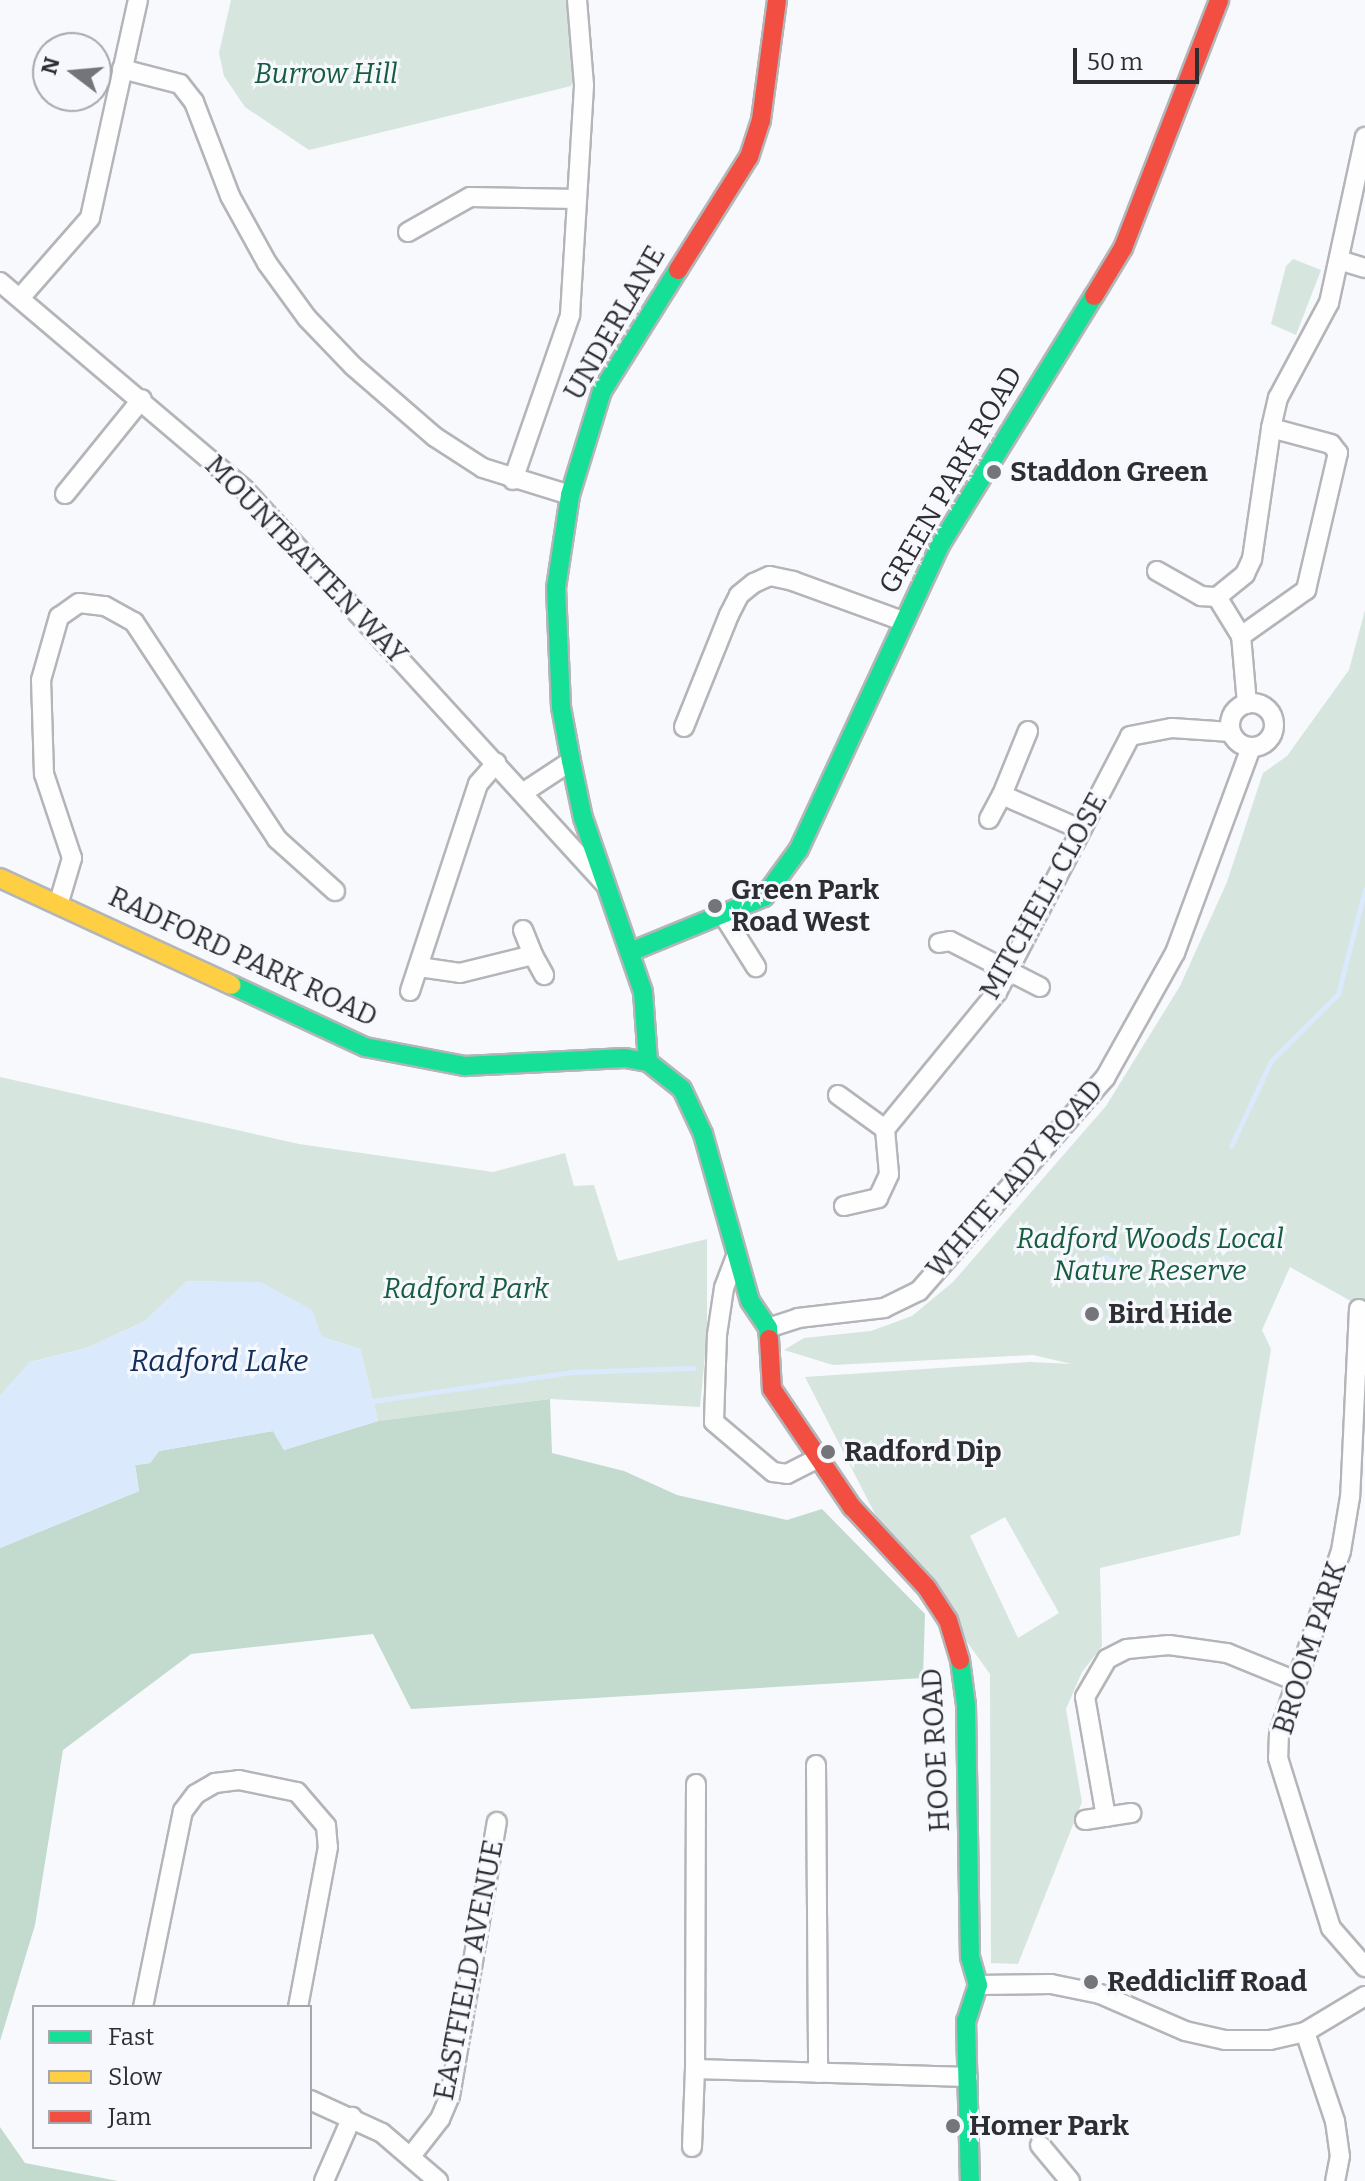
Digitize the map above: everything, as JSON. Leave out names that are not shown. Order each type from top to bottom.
[{"type":"street","points":[[20,298],[90,218],[138,0]]},
{"type":"street","points":[[513,480],[570,315],[584,85],[577,0]]},
{"type":"street","name":"UNDERLANE","points":[[648,1062],[649,1023],[630,952],[605,884],[571,761],[561,707],[556,588],[570,495],[602,391],[749,157],[761,120],[777,0]]},
{"type":"street","name":"GREEN PARK ROAD","points":[[630,952],[764,897],[799,849],[940,545],[1123,248],[1219,0]]},
{"type":"street","points":[[122,69],[180,84],[194,102],[230,196],[267,263],[307,318],[353,366],[435,437],[513,480],[570,495]]},
{"type":"street","points":[[1157,571],[1201,596],[1217,597],[1245,574],[1252,559],[1278,398],[1329,303],[1339,260],[1341,230],[1365,137]]},
{"type":"street","points":[[408,232],[470,197],[577,199]]},
{"type":"street","points":[[1339,260],[1365,268]]},
{"type":"street","name":"MOUNTBATTEN WAY","points":[[0,282],[142,399],[245,490],[524,792],[593,876],[605,884]]},
{"type":"street","points":[[65,494],[142,399]]},
{"type":"street","points":[[1241,636],[1306,590],[1338,453],[1331,444],[1271,428]]},
{"type":"street","points":[[62,466],[77,479]]},
{"type":"street","points":[[684,727],[739,595],[762,579],[793,581],[903,621]]},
{"type":"street","points":[[1217,597],[1241,636],[1247,704],[1234,712],[1231,732],[1251,748]]},
{"type":"street","points":[[59,902],[72,858],[44,774],[41,680],[59,617],[79,603],[105,606],[134,622],[277,839],[335,891]]},
{"type":"street","points":[[676,692],[695,699]]},
{"type":"street","name":"WHITE LADY ROAD","points":[[768,1328],[798,1318],[884,1308],[919,1291],[1105,1078],[1175,953],[1251,748],[1268,741],[1274,726],[1263,706],[1247,704]]},
{"type":"street","name":"MITCHELL CLOSE","points":[[885,1129],[997,992],[1130,736],[1172,728],[1231,732]]},
{"type":"street","points":[[989,819],[1028,731]]},
{"type":"street","points":[[524,792],[571,761]]},
{"type":"street","points":[[410,991],[478,784],[496,763]]},
{"type":"street","points":[[1002,795],[1080,829]]},
{"type":"street","name":"RADFORD PARK ROAD","points":[[0,878],[59,902],[308,1025],[365,1047],[465,1066],[580,1057],[648,1062]]},
{"type":"street","points":[[722,913],[756,967]]},
{"type":"street","points":[[523,930],[544,975]]},
{"type":"street","points":[[939,943],[950,941],[1040,987]]},
{"type":"street","points":[[419,967],[460,973],[533,955]]},
{"type":"street","points":[[648,1062],[682,1089],[703,1134],[735,1259],[750,1301],[768,1328]]},
{"type":"street","points":[[838,1095],[885,1129],[889,1174],[878,1198],[844,1206]]},
{"type":"street","points":[[735,1259],[724,1288],[717,1335],[714,1422],[773,1472],[787,1474],[816,1459]]},
{"type":"street","name":"BROOM PARK","points":[[1359,1309],[1361,1340],[1350,1497],[1341,1551],[1279,1733],[1278,1758],[1331,1928],[1365,1967]]},
{"type":"street","name":"HOOE ROAD","points":[[768,1328],[772,1389],[816,1459],[852,1507],[927,1588],[948,1620],[959,1655],[966,1705],[970,1957],[978,1985],[967,2015],[970,2181]]},
{"type":"street","points":[[1106,1817],[1085,1697],[1107,1659],[1127,1649],[1169,1645],[1227,1653],[1296,1681]]},
{"type":"street","points":[[816,1765],[818,2073]]},
{"type":"street","points":[[143,2005],[183,1811],[196,1794],[215,1783],[239,1780],[297,1792],[326,1826],[328,1847],[298,2005]]},
{"type":"street","points":[[692,2147],[696,1784]]},
{"type":"street","points":[[1085,1820],[1131,1813]]},
{"type":"street","name":"EASTFIELD AVENUE","points":[[411,2156],[440,2119],[450,2096],[497,1822]]},
{"type":"street","points":[[978,1985],[1051,1984],[1100,1994],[1171,2026],[1225,2040],[1270,2040],[1305,2032],[1365,1996]]},
{"type":"street","points":[[1305,2032],[1335,2121],[1340,2156],[1335,2181]]},
{"type":"street","points":[[695,2069],[968,2077]]},
{"type":"street","points":[[312,2101],[352,2117],[411,2156],[438,2181]]},
{"type":"street","points":[[324,2181],[352,2117]]},
{"type":"street","points":[[1040,2145],[1070,2181]]},
{"type":"street","points":[[1052,2161],[1068,2149]]},
{"type":"green space","name":"Burrow Hill","points":[[231,0],[571,0],[577,70],[571,86],[309,150],[245,107],[224,76],[219,53]]},
{"type":"green space","points":[[1293,259],[1321,270],[1296,335],[1271,324],[1286,266]]},
{"type":"green space","name":"Radford Woods Local Nature Reserve","points":[[1365,610],[1365,1309],[1290,1267],[1262,1330],[1271,1349],[1240,1535],[1100,1568],[1102,1646],[1082,1672],[1066,1709],[1082,1802],[1018,1964],[991,1963],[990,1674],[875,1514],[805,1377],[1030,1362],[1072,1364],[1033,1355],[833,1365],[784,1350],[804,1338],[871,1331],[912,1316],[953,1282],[1106,1106],[1180,986],[1227,882],[1263,773],[1287,756],[1349,670]],"holes":[[[1005,1517],[1059,1613],[1018,1638],[970,1536]]]},
{"type":"green space","name":"Radford Park","points":[[0,1077],[299,1144],[493,1172],[565,1153],[574,1186],[594,1185],[618,1261],[707,1239],[707,1334],[700,1407],[550,1399],[378,1421],[360,1349],[322,1337],[261,1283],[187,1281],[145,1321],[87,1348],[30,1362],[0,1396]]},
{"type":"green space","points":[[550,1399],[552,1453],[624,1471],[677,1495],[787,1520],[822,1509],[925,1614],[923,1678],[411,1709],[373,1634],[191,1654],[63,1750],[35,1925],[0,2041],[0,1548],[139,1491],[135,1465],[150,1463],[159,1451],[273,1431],[284,1450],[378,1421]]},
{"type":"green space","points":[[0,2127],[25,2163],[118,2181],[0,2181]]},
{"type":"water","points":[[1106,1255],[1121,1262],[1119,1282],[1083,1283],[1050,1273]]},
{"type":"water","name":"Radford Lake","points":[[187,1281],[261,1282],[312,1310],[322,1337],[360,1349],[378,1421],[284,1450],[273,1431],[159,1451],[150,1463],[135,1465],[139,1491],[0,1548],[0,1396],[30,1362],[87,1348],[145,1321]]},
{"type":"waterway","points":[[1231,1146],[1271,1061],[1338,994],[1365,889]]},
{"type":"waterway","points":[[373,1401],[572,1372],[693,1368]]},
{"type":"traffic: fast","points":[[648,1062],[643,992],[583,818],[571,761],[561,707],[556,588],[570,495],[602,391],[678,270]]},
{"type":"traffic: fast","points":[[630,952],[764,897],[799,849],[940,545],[1094,296]]},
{"type":"traffic: fast","points":[[232,985],[365,1047],[465,1066],[625,1058],[648,1062],[682,1089],[703,1134],[750,1301],[768,1328],[769,1339]]},
{"type":"traffic: fast","points":[[960,1660],[966,1705],[970,1957],[978,1985],[966,2021],[970,2181]]},
{"type":"traffic: slow","points":[[0,878],[232,985]]},
{"type":"traffic: jam","points":[[678,270],[749,157],[761,120],[777,0]]},
{"type":"traffic: jam","points":[[1094,296],[1123,248],[1219,0]]},
{"type":"traffic: jam","points":[[769,1339],[772,1389],[852,1507],[927,1588],[948,1620],[960,1660]]},
{"type":"place","name":"Staddon Green","points":[[994,472]]},
{"type":"place","name":"Green Park Road West","points":[[715,906]]},
{"type":"place","name":"Bird Hide","points":[[1092,1314]]},
{"type":"place","name":"Radford Dip","points":[[828,1452]]},
{"type":"place","name":"Reddicliff Road","points":[[1091,1982]]},
{"type":"place","name":"Homer Park","points":[[953,2126]]}]
